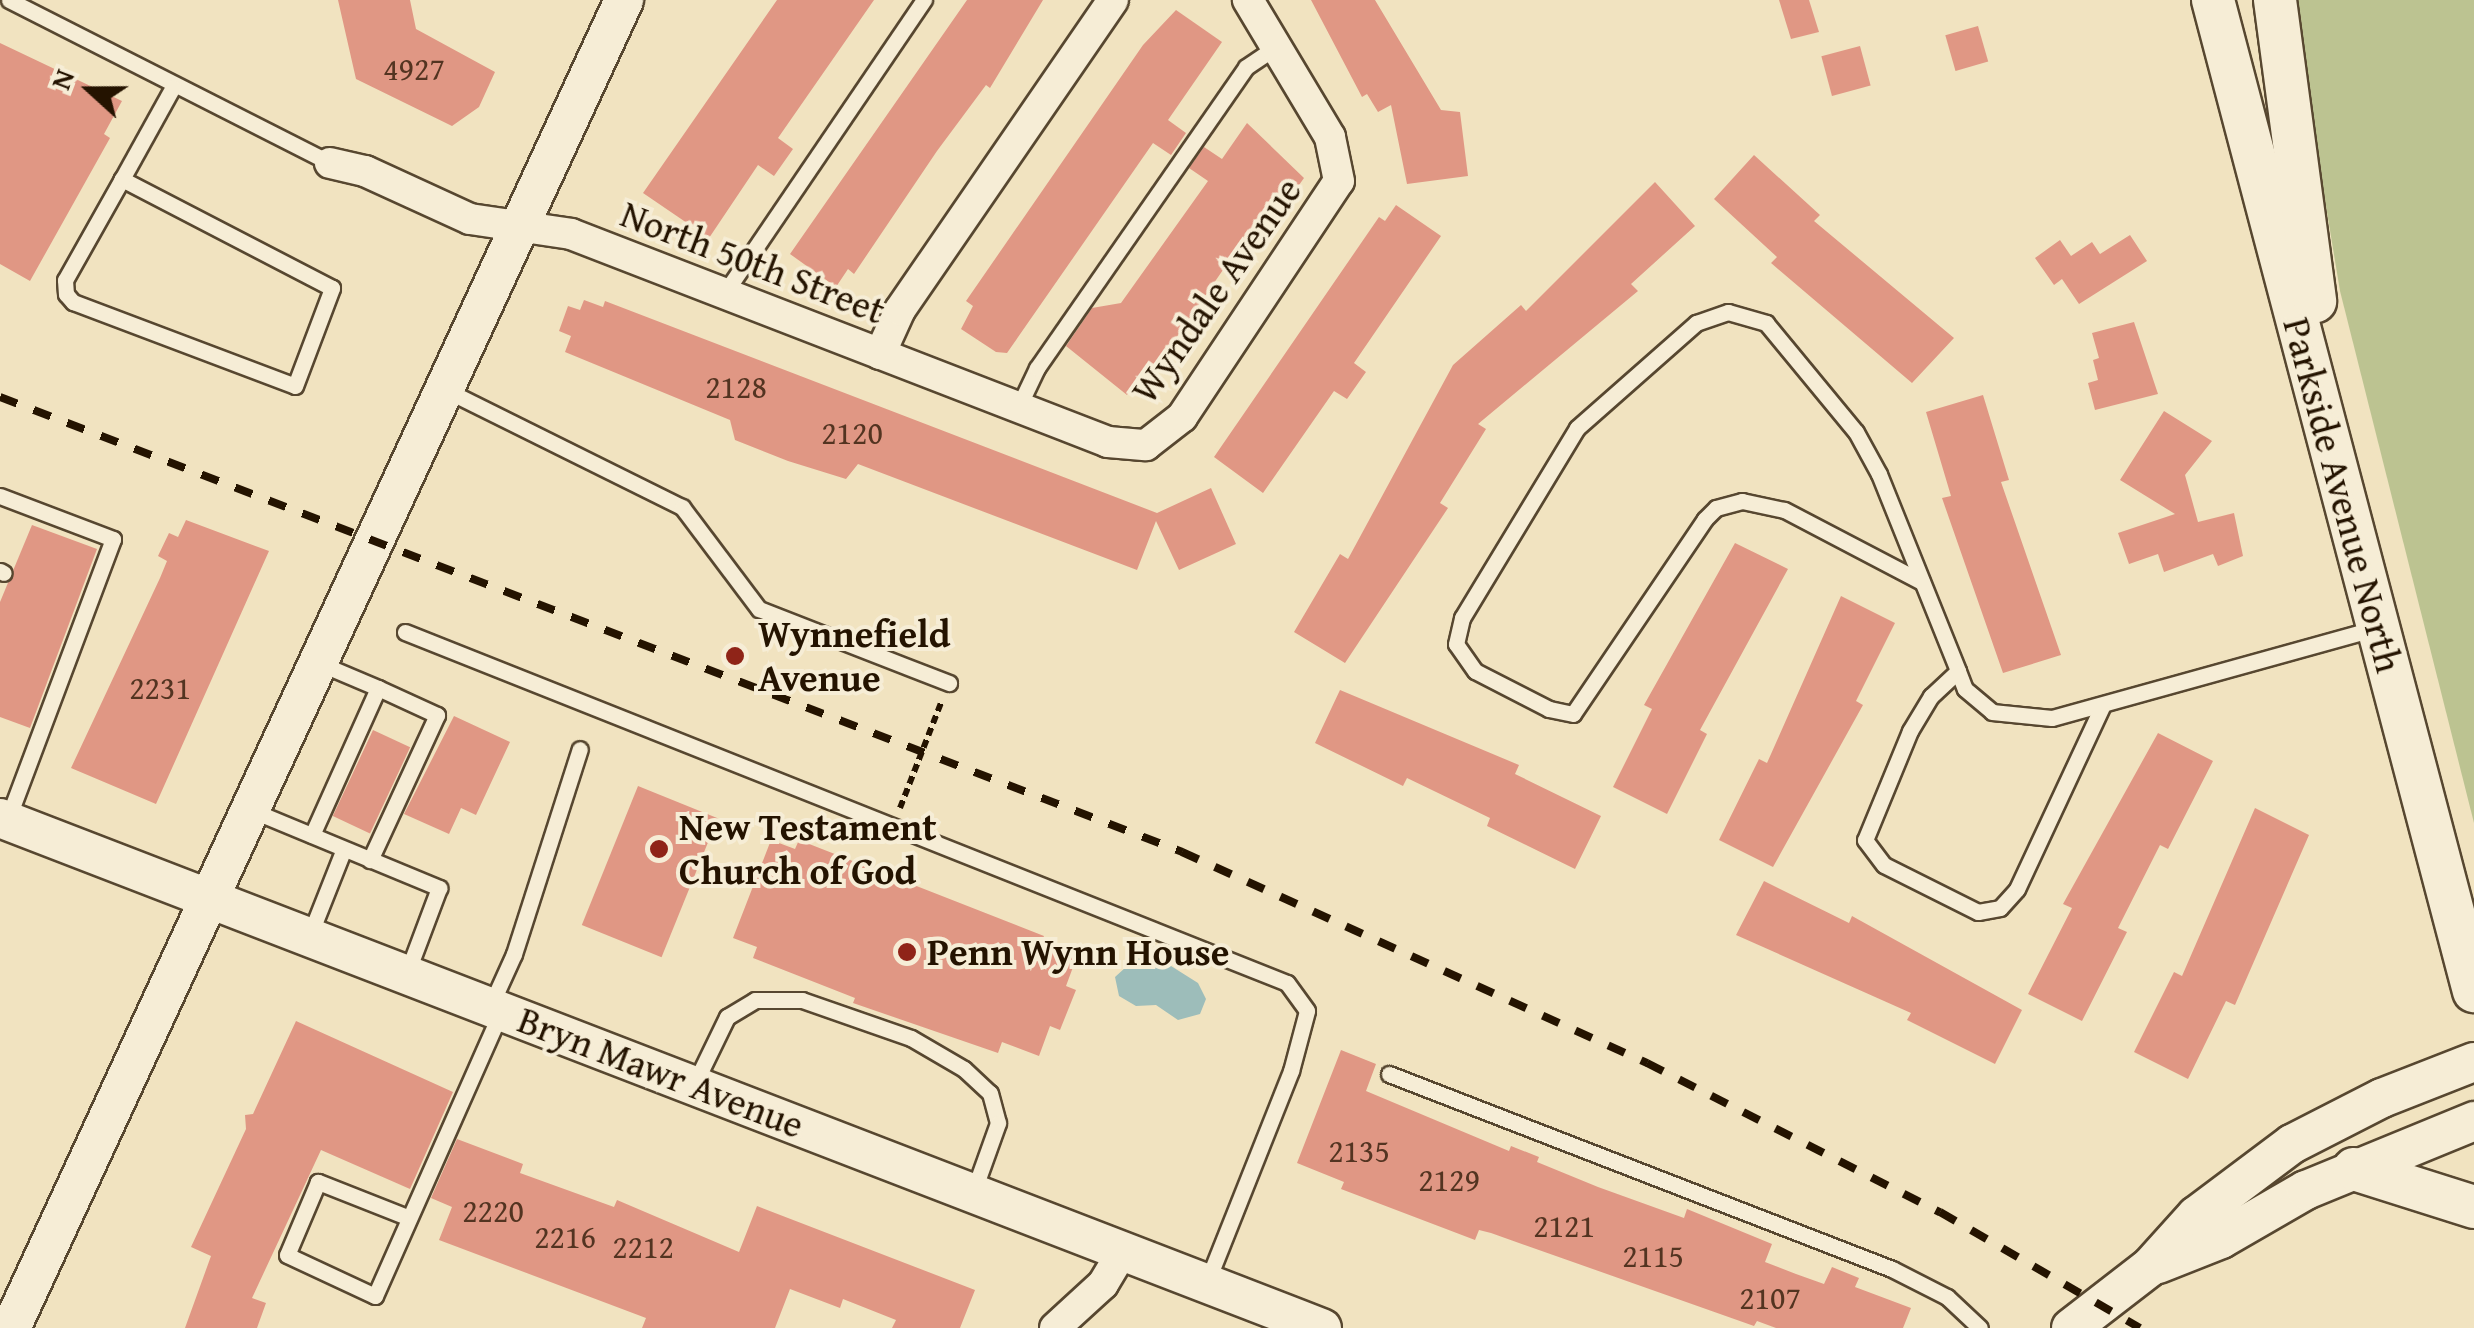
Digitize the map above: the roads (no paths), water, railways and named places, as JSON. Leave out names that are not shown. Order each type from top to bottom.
[{"type":"main road","name":"Parkside Avenue North","points":[[2212,0],[2474,990]]},
{"type":"main road","points":[[2275,0],[2298,141],[2330,440]]},
{"type":"main road","points":[[2354,1169],[2474,1207]]},
{"type":"street","points":[[10,1328],[624,0]]},
{"type":"street","points":[[880,354],[900,310],[1113,0]]},
{"type":"street","points":[[1248,0],[1276,47]]},
{"type":"street","name":"Wyndale Avenue","points":[[1146,445],[1182,416],[1328,205],[1340,171],[1330,137],[1276,47]]},
{"type":"street","name":"North 50th Street","points":[[330,163],[365,171],[447,212],[570,234],[1120,446],[1146,445]]},
{"type":"street","name":"Bryn Mawr Avenue","points":[[3,820],[1206,1282],[1266,1318],[1322,1328]]},
{"type":"street","points":[[2150,1268],[2196,1216],[2292,1144],[2382,1098],[2474,1062]]},
{"type":"street","points":[[2070,1328],[2150,1268],[2354,1169],[2474,1121]]},
{"type":"street","points":[[1055,1328],[1102,1284],[1123,1251]]},
{"type":"lane","points":[[9,0],[173,87],[330,163]]},
{"type":"lane","points":[[724,294],[924,0]]},
{"type":"lane","points":[[1018,408],[1037,368],[1246,67],[1276,47]]},
{"type":"lane","points":[[122,180],[332,288],[295,386],[66,294],[65,280],[173,87]]},
{"type":"lane","points":[[1922,582],[1784,510],[1731,502],[1705,518],[1635,616],[1590,698],[1573,714],[1549,710],[1475,671],[1456,644],[1462,618],[1578,428],[1696,323],[1728,312],[1766,323],[1844,413],[1869,453],[1922,582],[1958,671],[1978,703],[2010,718],[2052,718],[2378,628]]},
{"type":"lane","points":[[444,389],[682,507],[759,609],[949,683]]},
{"type":"lane","points":[[0,496],[114,539],[3,820]]},
{"type":"lane","points":[[405,632],[891,830],[1287,983],[1306,1011],[1291,1071],[1206,1282]]},
{"type":"lane","points":[[318,663],[437,715],[393,792],[370,860]]},
{"type":"lane","points":[[1958,671],[1916,720],[1864,840],[1884,865],[1978,912],[2000,908],[2017,889],[2102,707]]},
{"type":"lane","points":[[312,835],[348,770],[378,688]]},
{"type":"lane","points":[[407,1217],[318,1182],[287,1254],[375,1296],[496,1009],[580,749]]},
{"type":"lane","points":[[251,810],[440,888],[406,974]]},
{"type":"lane","points":[[309,938],[344,851]]},
{"type":"lane","points":[[694,1084],[727,1017],[755,1000],[802,1000],[911,1038],[980,1080],[996,1108],[994,1139],[974,1193]]},
{"type":"lane","points":[[1389,1074],[1892,1270],[1947,1298],[1980,1328]]},
{"type":"water","points":[[1136,958],[1171,966],[1198,983],[1206,999],[1200,1014],[1178,1020],[1156,1005],[1136,1006],[1119,996],[1115,977]]},
{"type":"railway","points":[[0,397],[1182,852],[1647,1063],[1940,1212],[2140,1328]]},
{"type":"place","name":"Wynnefield Avenue","points":[[735,656]]},
{"type":"place","name":"New Testament Church of God","points":[[659,849]]},
{"type":"place","name":"Penn Wynn House","points":[[907,952]]}]
